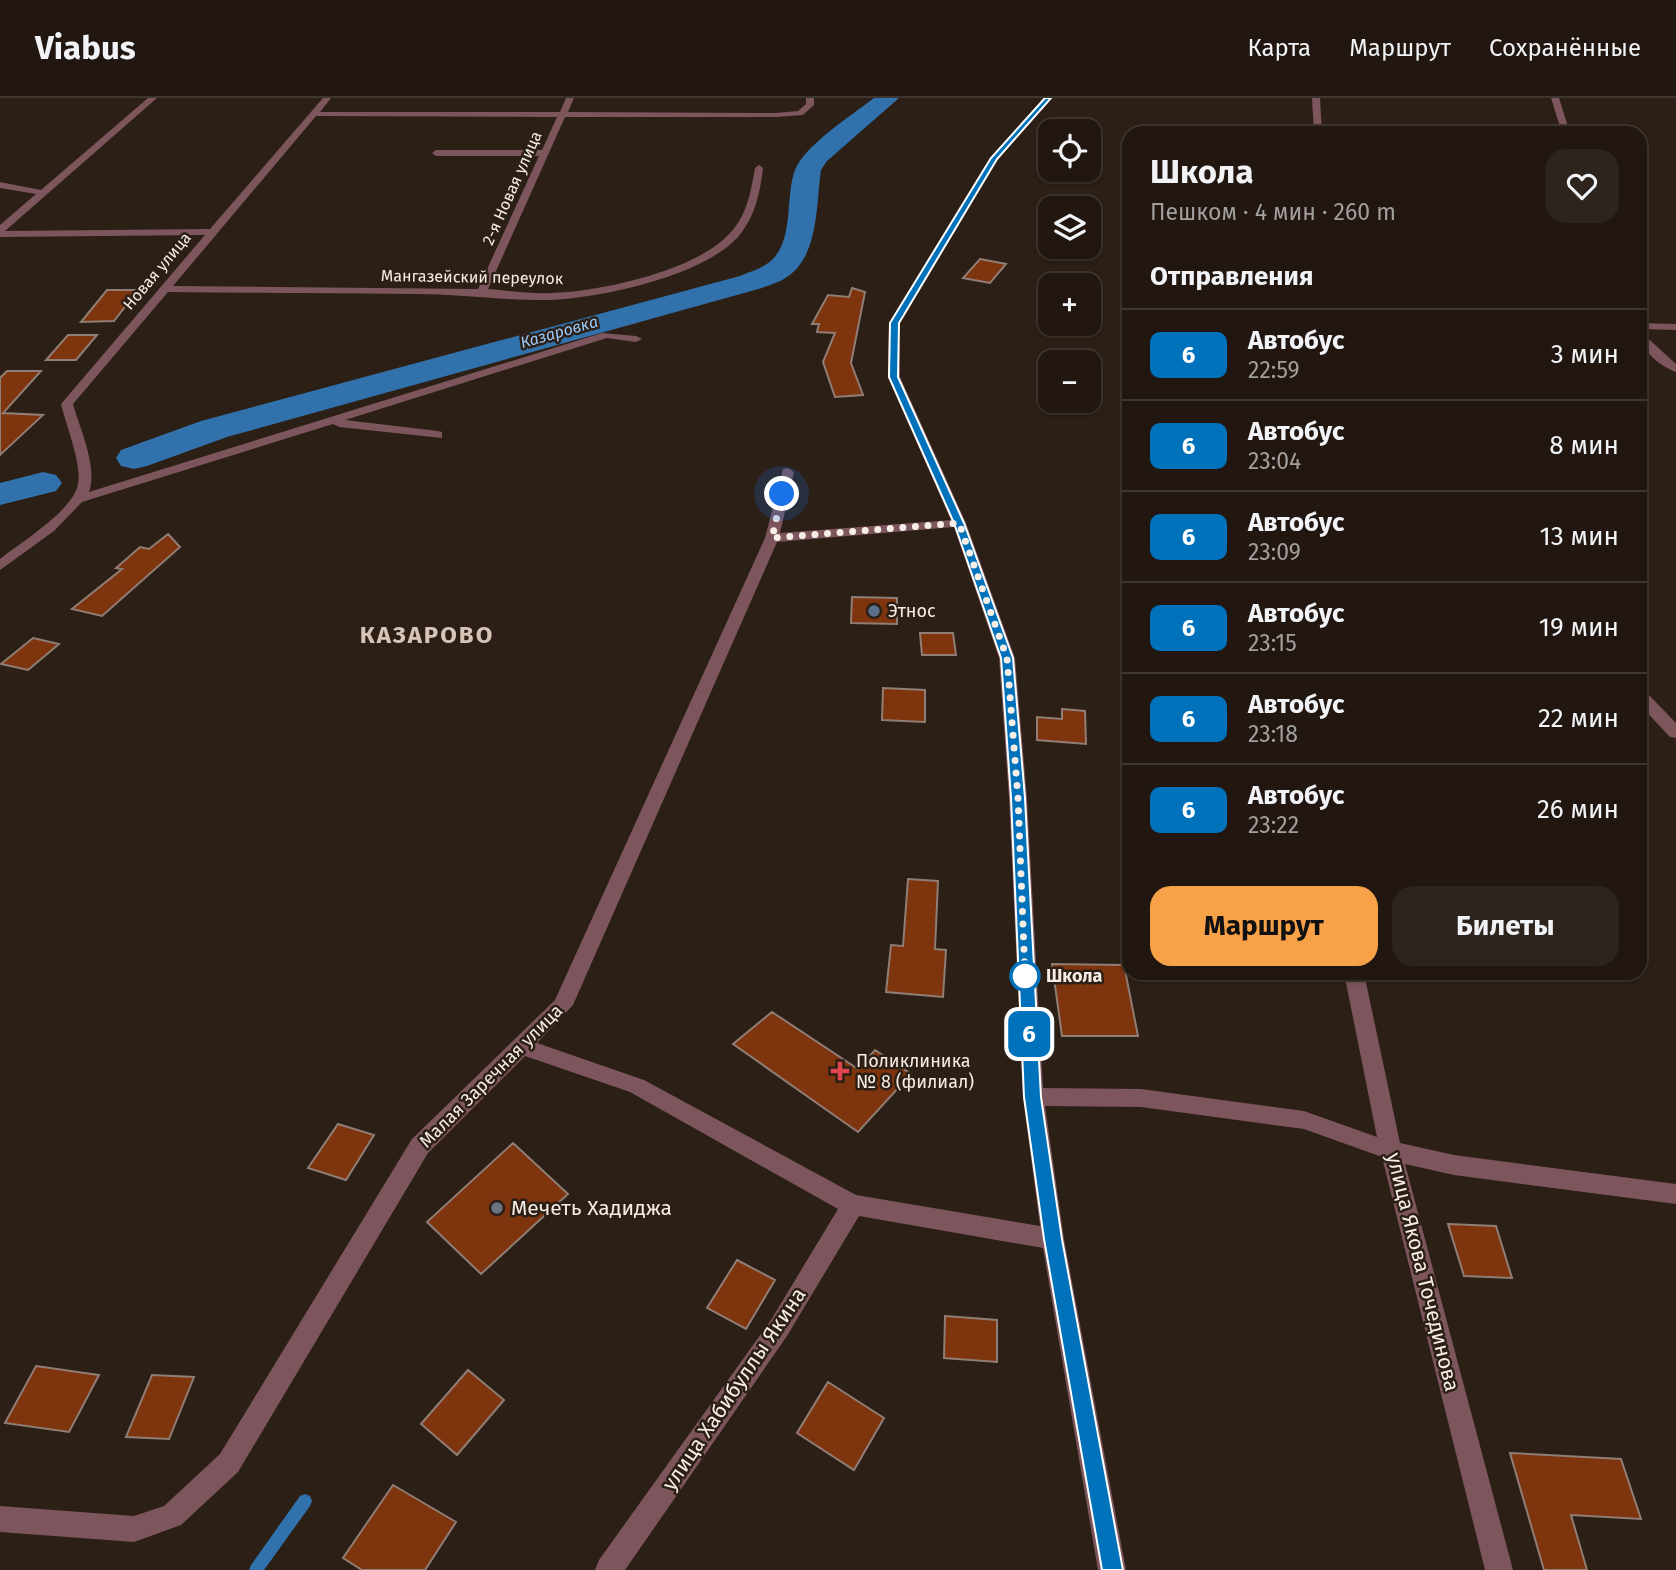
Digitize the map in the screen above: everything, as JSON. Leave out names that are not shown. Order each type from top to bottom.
[{"type":"street","points":[[0,232],[153,98]]},
{"type":"street","name":"Новая улица","points":[[79,499],[85,485],[66,404],[327,98]]},
{"type":"street","name":"2-я Новая улица","points":[[482,291],[570,98]]},
{"type":"street","points":[[313,114],[776,115],[800,113],[810,104],[810,98]]},
{"type":"street","points":[[1048,98],[994,158],[894,323],[894,377],[959,523],[1007,658],[1018,798],[1032,1097],[1053,1239],[1112,1570]]},
{"type":"street","points":[[1316,98],[1318,126]]},
{"type":"street","points":[[1555,98],[1564,126]]},
{"type":"street","points":[[436,153],[545,153]]},
{"type":"street","name":"Мангазейский переулок","points":[[164,289],[482,291],[545,297],[572,295],[666,272],[712,253],[738,230],[754,202],[759,168]]},
{"type":"street","points":[[0,185],[43,193]]},
{"type":"street","points":[[0,232],[213,232]]},
{"type":"street","points":[[1647,326],[1676,327]]},
{"type":"street","points":[[0,566],[79,499],[606,335],[636,339]]},
{"type":"street","points":[[1647,343],[1656,354],[1676,369]]},
{"type":"street","points":[[332,422],[438,435]]},
{"type":"street","name":"Малая Заречная улица","points":[[0,1519],[134,1529],[172,1516],[229,1464],[419,1146],[524,1047],[563,1005],[772,538],[788,472]]},
{"type":"street","points":[[772,538],[959,523]]},
{"type":"street","points":[[1647,703],[1676,733]]},
{"type":"street","name":"улица Якова Точединова","points":[[1355,980],[1391,1151],[1499,1570]]},
{"type":"street","points":[[524,1047],[637,1086],[853,1205],[1053,1239]]},
{"type":"street","points":[[1032,1097],[1141,1098],[1304,1120],[1391,1151],[1454,1165],[1676,1195]]},
{"type":"street","name":"улица Хабибуллы Якина","points":[[609,1570],[779,1328],[853,1205]]},
{"type":"building","points":[[980,259],[1006,264],[990,283],[963,278]]},
{"type":"building","points":[[852,288],[865,292],[851,363],[863,395],[835,397],[823,362],[835,333],[817,332],[819,324],[812,324],[828,295],[849,297]]},
{"type":"building","points":[[107,290],[138,290],[114,321],[81,322]]},
{"type":"building","points":[[68,335],[97,335],[76,360],[46,360]]},
{"type":"building","points":[[7,371],[41,371],[3,413],[43,415],[0,455],[0,378]]},
{"type":"building","points":[[168,534],[180,547],[102,616],[72,609],[122,569],[116,568],[140,547],[149,549]]},
{"type":"building","name":"Этнос","points":[[852,597],[897,598],[897,624],[851,623]]},
{"type":"building","points":[[920,633],[953,633],[956,655],[922,655]]},
{"type":"building","points":[[33,638],[59,644],[28,670],[1,664]]},
{"type":"building","points":[[883,688],[925,690],[925,722],[882,720]]},
{"type":"building","points":[[1062,709],[1085,711],[1086,744],[1037,740],[1037,717],[1062,719]]},
{"type":"building","points":[[908,879],[938,881],[935,949],[946,950],[943,997],[886,992],[891,945],[903,946]]},
{"type":"building","points":[[1052,964],[1122,965],[1122,980],[1127,980],[1138,1036],[1062,1036]]},
{"type":"building","name":"Поликлиника № 8 (филиал)","points":[[772,1012],[858,1069],[875,1050],[911,1074],[858,1132],[733,1044]]},
{"type":"building","points":[[338,1124],[374,1135],[346,1180],[308,1168]]},
{"type":"building","name":"Мечеть Хадиджа","points":[[513,1143],[568,1194],[481,1274],[427,1222]]},
{"type":"building","points":[[1448,1224],[1496,1226],[1512,1278],[1464,1276]]},
{"type":"building","points":[[737,1260],[775,1280],[746,1329],[707,1308]]},
{"type":"building","points":[[945,1316],[997,1320],[997,1362],[944,1358]]},
{"type":"building","points":[[36,1366],[99,1375],[69,1432],[5,1423]]},
{"type":"building","points":[[468,1370],[504,1400],[457,1455],[421,1424]]},
{"type":"building","points":[[152,1375],[194,1377],[169,1439],[126,1437]]},
{"type":"building","points":[[828,1382],[884,1418],[854,1470],[797,1433]]},
{"type":"building","points":[[1510,1453],[1621,1459],[1641,1519],[1571,1515],[1587,1570],[1544,1570]]},
{"type":"building","points":[[393,1485],[456,1522],[425,1570],[362,1570],[343,1558]]},
{"type":"waterway","name":"Казаровка","points":[[134,458],[214,429],[751,282],[777,271],[791,257],[797,242],[808,170],[818,156],[888,98]]},
{"type":"waterway","name":"Казаровка","points":[[0,494],[43,483]]},
{"type":"waterway","points":[[256,1570],[305,1501]]},
{"type":"bus line","name":"6","points":[[1048,98],[994,158],[894,323],[894,377],[959,523],[1007,658],[1018,798],[1032,1097],[1053,1239],[1112,1570]]},
{"type":"place","name":"Этнос","points":[[874,611]]},
{"type":"place","name":"Школа","points":[[1025,976]]},
{"type":"place","name":"Поликлиника № 8 (филиал)","points":[[840,1071]]},
{"type":"place","name":"Мечеть Хадиджа","points":[[497,1208]]},
{"type":"district","name":"КАЗАРОВО","points":[[427,635]]},
{"type":"route","points":[[782,494],[772,538],[959,523],[1007,658],[1018,798],[1025,976]]}]
